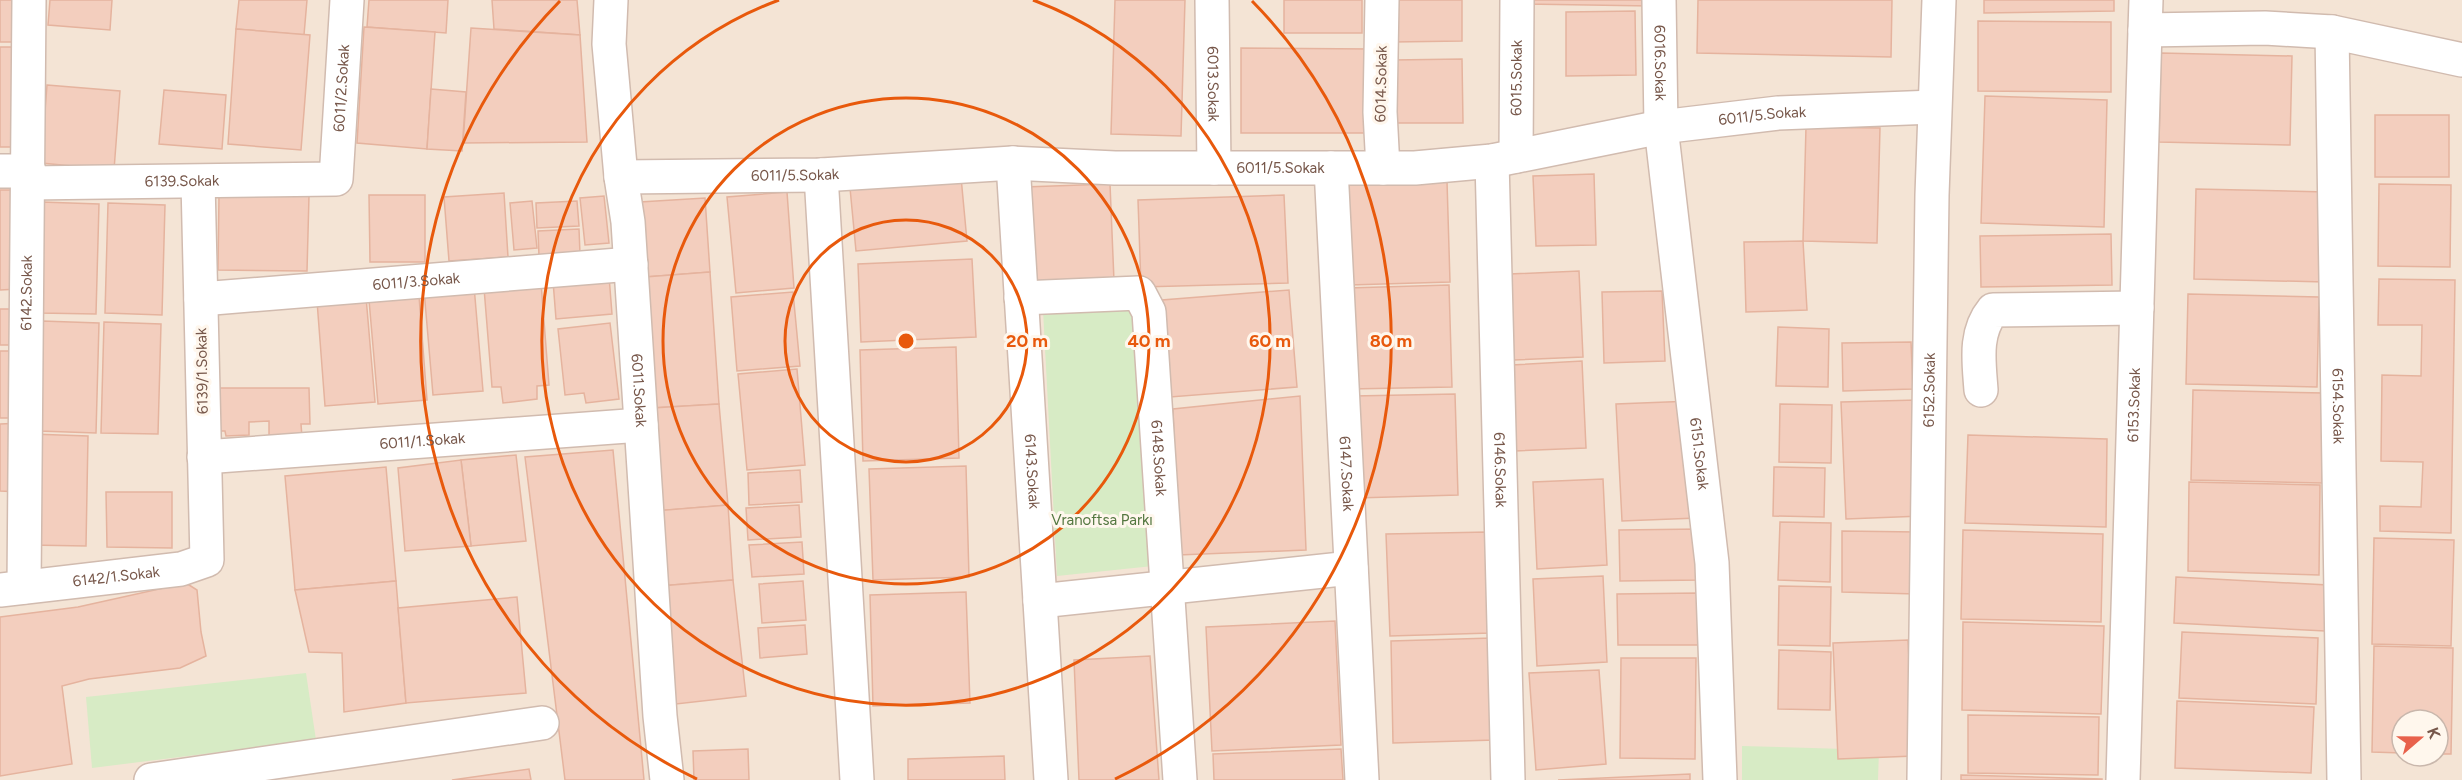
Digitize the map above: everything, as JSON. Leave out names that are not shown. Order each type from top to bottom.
[{"type":"street","name":"6142.Sokak","points":[[12,589],[19,175],[29,0]]},
{"type":"street","name":"6011/2.Sokak","points":[[336,179],[347,0]]},
{"type":"street","name":"6011.Sokak","points":[[610,0],[609,44],[631,264],[660,716],[668,780]]},
{"type":"street","name":"6013.Sokak","points":[[1212,0],[1215,168]]},
{"type":"street","name":"6014.Sokak","points":[[1382,0],[1380,112],[1383,168]]},
{"type":"street","name":"6015.Sokak","points":[[1504,158],[1516,0]]},
{"type":"street","name":"6016.Sokak","points":[[1659,0],[1661,127]]},
{"type":"street","name":"6152.Sokak","points":[[1924,780],[1934,107],[1939,0]]},
{"type":"street","name":"6153.Sokak","points":[[2123,780],[2145,15],[2265,28],[2332,32],[2462,60]]},
{"type":"street","name":"6154.Sokak","points":[[2332,32],[2344,780]]},
{"type":"street","name":"6011/5.Sokak","points":[[621,177],[821,175],[1013,163],[1115,168],[1415,168],[1504,158],[1661,127],[1778,113],[1934,107]]},
{"type":"street","name":"6151.Sokak","points":[[1661,127],[1712,564],[1720,780]]},
{"type":"street","name":"6146.Sokak","points":[[1504,158],[1508,780]]},
{"type":"street","name":"6143.Sokak","points":[[1013,163],[1051,780]]},
{"type":"street","name":"6147.Sokak","points":[[1331,168],[1362,780]]},
{"type":"street","name":"6139.Sokak","points":[[19,175],[198,182],[336,179]]},
{"type":"street","points":[[821,175],[857,780]]},
{"type":"street","name":"6139/1.Sokak","points":[[198,182],[207,560]]},
{"type":"street","name":"6011/3.Sokak","points":[[201,299],[631,264]]},
{"type":"street","name":"6148.Sokak","points":[[1022,298],[1139,293],[1149,312],[1180,780]]},
{"type":"street","points":[[1981,390],[1979,339],[1984,320],[1993,310],[2137,308]]},
{"type":"street","name":"6011/1.Sokak","points":[[204,457],[641,425]]},
{"type":"street","name":"6142/1.Sokak","points":[[12,589],[181,569],[207,560]]},
{"type":"street","points":[[1040,601],[1351,568]]},
{"type":"street","points":[[151,780],[542,723]]},
{"type":"street","points":[[2331,780],[2367,780]]},
{"type":"shaded area","points":[[0,0],[2462,0],[2462,780],[0,780]]},
{"type":"green space","name":"Vranoftsa Parkı","points":[[1137,301],[1153,566],[1057,576],[1043,310]]},
{"type":"green space","points":[[306,673],[316,740],[92,768],[86,697]]},
{"type":"green space","points":[[1742,746],[1879,750],[1878,780],[1742,780]]},
{"type":"building","points":[[0,0],[17,0],[17,42],[0,42]]},
{"type":"building","points":[[50,0],[112,0],[110,30],[48,25]]},
{"type":"building","points":[[239,0],[307,0],[304,35],[236,29]]},
{"type":"building","points":[[369,0],[448,0],[446,33],[367,27]]},
{"type":"building","points":[[492,0],[577,0],[580,35],[494,29]]},
{"type":"building","points":[[1115,0],[1185,0],[1181,136],[1111,134]]},
{"type":"building","points":[[1284,0],[1362,0],[1362,33],[1284,33]]},
{"type":"building","points":[[1393,0],[1462,0],[1462,41],[1393,42]]},
{"type":"building","points":[[1525,0],[1650,0],[1651,6],[1525,4]]},
{"type":"building","points":[[1698,0],[1892,0],[1891,57],[1697,53]]},
{"type":"building","points":[[1984,0],[2114,0],[2114,11],[1984,13]]},
{"type":"building","points":[[1635,11],[1636,75],[1566,76],[1566,12]]},
{"type":"building","points":[[1978,21],[2111,22],[2111,92],[1978,91]]},
{"type":"building","points":[[364,27],[435,32],[427,149],[357,143]]},
{"type":"building","points":[[471,28],[580,35],[587,142],[463,143]]},
{"type":"building","points":[[236,29],[310,35],[301,150],[228,144]]},
{"type":"building","points":[[0,47],[13,47],[15,147],[0,147]]},
{"type":"building","points":[[1241,48],[1372,49],[1372,133],[1241,133]]},
{"type":"building","points":[[2161,53],[2292,56],[2290,145],[2159,142]]},
{"type":"building","points":[[1462,59],[1463,123],[1394,123],[1393,60]]},
{"type":"building","points":[[47,85],[120,91],[114,170],[41,163]]},
{"type":"building","points":[[431,89],[466,92],[462,151],[427,149]]},
{"type":"building","points":[[164,90],[226,95],[222,149],[159,144]]},
{"type":"building","points":[[1985,96],[2107,100],[2104,227],[1981,223]]},
{"type":"building","points":[[2375,115],[2449,115],[2449,177],[2375,177]]},
{"type":"building","points":[[1806,127],[1880,128],[1877,243],[1803,241]]},
{"type":"building","points":[[1594,174],[1596,245],[1536,246],[1533,176]]},
{"type":"building","points":[[961,177],[967,241],[856,251],[850,188]]},
{"type":"building","points":[[1447,181],[1450,282],[1349,285],[1346,183]]},
{"type":"building","points":[[1110,184],[1114,281],[1028,284],[1024,187]]},
{"type":"building","points":[[2379,184],[2451,185],[2450,267],[2378,266]]},
{"type":"building","points":[[2196,189],[2326,192],[2325,282],[2194,279]]},
{"type":"building","points":[[0,190],[16,190],[18,289],[0,290]]},
{"type":"building","points":[[787,192],[794,288],[736,293],[727,197]]},
{"type":"building","points":[[504,193],[508,257],[449,261],[444,197]]},
{"type":"building","points":[[219,195],[309,196],[307,271],[218,270]]},
{"type":"building","points":[[369,195],[425,195],[425,262],[370,262]]},
{"type":"building","points":[[1284,195],[1288,283],[1141,287],[1138,200]]},
{"type":"building","points":[[604,196],[609,243],[585,245],[580,198]]},
{"type":"building","points":[[705,198],[710,272],[645,277],[640,202]]},
{"type":"building","points":[[532,201],[537,248],[514,250],[510,203]]},
{"type":"building","points":[[577,201],[579,226],[537,228],[536,203]]},
{"type":"building","points":[[41,202],[99,204],[96,314],[39,313]]},
{"type":"building","points":[[108,203],[165,205],[162,315],[105,313]]},
{"type":"building","points":[[579,229],[580,254],[539,256],[538,231]]},
{"type":"building","points":[[2111,234],[2112,285],[1981,287],[1980,236]]},
{"type":"building","points":[[1803,241],[1807,310],[1746,312],[1744,242]]},
{"type":"building","points":[[972,259],[976,337],[861,342],[858,264]]},
{"type":"building","points":[[1579,271],[1583,357],[1514,360],[1510,274]]},
{"type":"building","points":[[710,272],[719,404],[652,408],[645,277]]},
{"type":"building","points":[[609,276],[612,314],[556,319],[553,281]]},
{"type":"building","points":[[2379,279],[2455,280],[2451,533],[2380,531],[2380,506],[2421,507],[2423,462],[2381,461],[2382,375],[2421,376],[2422,325],[2378,325]]},
{"type":"building","points":[[541,283],[549,385],[537,386],[537,399],[503,403],[501,387],[492,387],[484,288]]},
{"type":"building","points":[[1449,285],[1452,387],[1350,389],[1348,288]]},
{"type":"building","points":[[474,286],[483,391],[433,395],[424,290]]},
{"type":"building","points":[[1289,290],[1297,387],[1170,397],[1162,300]]},
{"type":"building","points":[[1662,291],[1665,361],[1604,363],[1602,292]]},
{"type":"building","points":[[793,292],[800,366],[737,371],[731,297]]},
{"type":"building","points":[[2188,294],[2319,297],[2317,387],[2186,384]]},
{"type":"building","points":[[419,296],[427,400],[378,404],[369,300]]},
{"type":"building","points":[[366,297],[375,402],[325,406],[317,301]]},
{"type":"building","points":[[0,309],[20,309],[20,345],[0,345]]},
{"type":"building","points":[[42,321],[99,323],[96,433],[39,431]]},
{"type":"building","points":[[104,322],[161,324],[158,434],[101,433]]},
{"type":"building","points":[[610,323],[619,399],[586,403],[584,393],[565,395],[558,329]]},
{"type":"building","points":[[1778,327],[1829,329],[1828,387],[1776,386]]},
{"type":"building","points":[[1911,342],[1913,389],[1843,391],[1842,343]]},
{"type":"building","points":[[956,347],[959,458],[863,461],[860,350]]},
{"type":"building","points":[[0,351],[18,351],[17,418],[0,418]]},
{"type":"building","points":[[1582,361],[1586,448],[1515,451],[1511,365]]},
{"type":"building","points":[[797,369],[805,465],[747,470],[738,374]]},
{"type":"building","points":[[209,388],[309,388],[310,424],[301,424],[302,437],[269,437],[269,421],[249,422],[249,435],[226,436],[225,431],[210,431]]},
{"type":"building","points":[[2193,390],[2323,393],[2322,483],[2191,480]]},
{"type":"building","points":[[1455,394],[1458,495],[1357,498],[1354,396]]},
{"type":"building","points":[[1300,396],[1306,550],[1178,555],[1173,409]]},
{"type":"building","points":[[1917,400],[1922,516],[1846,519],[1841,402]]},
{"type":"building","points":[[1692,401],[1697,518],[1622,521],[1616,404]]},
{"type":"building","points":[[719,404],[728,505],[656,511],[652,408]]},
{"type":"building","points":[[1780,404],[1832,405],[1831,463],[1779,462]]},
{"type":"building","points":[[21,423],[19,492],[0,491],[0,424]]},
{"type":"building","points":[[31,434],[88,436],[86,546],[29,545]]},
{"type":"building","points":[[1968,435],[2107,439],[2106,527],[1965,523]]},
{"type":"building","points":[[613,450],[644,780],[565,780],[525,457]]},
{"type":"building","points":[[516,455],[526,541],[471,546],[461,460]]},
{"type":"building","points":[[461,460],[471,546],[405,551],[398,468]]},
{"type":"building","points":[[966,466],[969,577],[873,580],[869,469]]},
{"type":"building","points":[[386,467],[396,581],[295,590],[285,476]]},
{"type":"building","points":[[1774,467],[1825,468],[1824,517],[1773,516]]},
{"type":"building","points":[[800,470],[802,502],[749,505],[748,473]]},
{"type":"building","points":[[1603,479],[1607,565],[1537,569],[1533,482]]},
{"type":"building","points":[[2189,482],[2320,485],[2319,575],[2188,571]]},
{"type":"building","points":[[106,492],[172,492],[172,548],[107,547]]},
{"type":"building","points":[[728,505],[733,580],[660,586],[654,511]]},
{"type":"building","points":[[799,505],[801,537],[748,540],[746,508]]},
{"type":"building","points":[[1780,522],[1831,523],[1830,582],[1778,580]]},
{"type":"building","points":[[1701,529],[1701,580],[1620,581],[1619,530]]},
{"type":"building","points":[[1963,530],[2103,534],[2101,622],[1961,619]]},
{"type":"building","points":[[1842,531],[1917,532],[1916,594],[1842,592]]},
{"type":"building","points":[[1488,532],[1491,633],[1390,636],[1386,534]]},
{"type":"building","points":[[2374,538],[2454,540],[2451,646],[2372,644]]},
{"type":"building","points":[[802,542],[804,574],[752,577],[749,545]]},
{"type":"building","points":[[1603,576],[1607,662],[1537,666],[1533,579]]},
{"type":"building","points":[[2176,577],[2328,585],[2325,631],[2174,623]]},
{"type":"building","points":[[733,580],[746,696],[676,704],[660,586]]},
{"type":"building","points":[[396,581],[406,703],[344,712],[342,653],[309,652],[295,590]]},
{"type":"building","points":[[803,581],[806,620],[762,623],[759,584]]},
{"type":"building","points":[[186,583],[197,590],[206,656],[180,668],[89,679],[62,686],[72,764],[0,776],[0,617],[78,607]]},
{"type":"building","points":[[1779,586],[1831,587],[1830,646],[1778,645]]},
{"type":"building","points":[[966,592],[970,703],[873,706],[870,595]]},
{"type":"building","points":[[1699,593],[1699,645],[1618,645],[1617,594]]},
{"type":"building","points":[[517,597],[526,693],[406,703],[398,608]]},
{"type":"building","points":[[1335,621],[1341,745],[1212,751],[1206,627]]},
{"type":"building","points":[[1963,622],[2104,626],[2101,714],[1962,710]]},
{"type":"building","points":[[805,625],[807,654],[760,658],[758,628]]},
{"type":"building","points":[[2182,632],[2318,638],[2316,704],[2179,698]]},
{"type":"building","points":[[1492,638],[1495,740],[1393,743],[1391,641]]},
{"type":"building","points":[[1908,640],[1914,756],[1838,759],[1833,643]]},
{"type":"building","points":[[2374,646],[2453,648],[2451,754],[2450,708],[2390,708],[2390,753],[2372,752]]},
{"type":"building","points":[[1779,650],[1831,652],[1830,710],[1778,709]]},
{"type":"building","points":[[1150,656],[1159,780],[1079,780],[1074,660]]},
{"type":"building","points":[[1621,658],[1696,658],[1695,759],[1620,758]]},
{"type":"building","points":[[1599,670],[1606,764],[1536,770],[1529,673]]},
{"type":"building","points":[[2177,701],[2314,707],[2311,773],[2175,768]]},
{"type":"building","points":[[1968,715],[2099,717],[2098,775],[1968,773]]},
{"type":"building","points":[[748,749],[749,780],[694,780],[693,751]]},
{"type":"building","points":[[1341,749],[1343,780],[1214,780],[1213,754]]},
{"type":"building","points":[[1004,756],[1005,780],[908,780],[908,759]]},
{"type":"building","points":[[529,769],[531,780],[452,780]]},
{"type":"building","points":[[1690,774],[1690,780],[1558,780]]},
{"type":"building","points":[[1961,775],[2102,779],[2102,780],[1961,780]]}]
